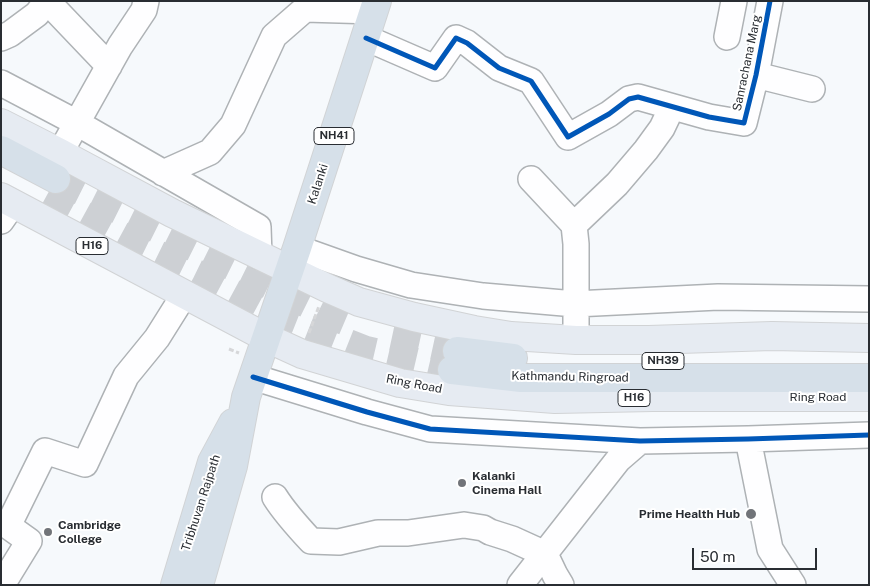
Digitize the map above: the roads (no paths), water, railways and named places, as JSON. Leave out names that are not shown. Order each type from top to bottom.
[{"type":"highway","name":"Kalanki","points":[[266,338],[376,6]]},
{"type":"highway","points":[[1,150],[51,187],[1,171]]},
{"type":"highway","name":"Tribhuvan Rajpath","points":[[199,585],[233,466],[250,387],[266,338]]},
{"type":"highway","name":"Kathmandu Ringroad","points":[[869,360],[561,362],[519,359],[455,360],[521,378],[869,378]]},
{"type":"highway","name":"Tribhuvan Rajpath","points":[[175,585],[212,462],[250,387]]},
{"type":"main road","points":[[1,123],[172,213],[259,256],[293,259],[359,302],[414,317],[511,336],[576,340],[650,340],[772,336],[869,338]]},
{"type":"main road","name":"Ring Road","points":[[5,208],[184,295],[266,338],[302,354],[400,383],[449,391],[556,399],[869,397]]},
{"type":"street","points":[[1,38],[10,34],[38,14],[47,1],[108,66]]},
{"type":"street","points":[[60,153],[108,66],[144,10],[146,1]]},
{"type":"street","points":[[727,37],[734,1]]},
{"type":"street","name":"Sanrachana Marg","points":[[366,38],[435,68],[456,38],[499,68],[531,81],[568,137],[609,114],[629,99],[638,97],[709,117],[744,123],[756,75],[770,1]]},
{"type":"street","points":[[163,172],[210,152],[233,125],[274,36],[305,9],[376,6]]},
{"type":"street","points":[[756,75],[812,89]]},
{"type":"street","points":[[1,83],[77,123],[258,227],[259,256]]},
{"type":"street","points":[[574,225],[617,184],[646,150],[662,128],[672,107]]},
{"type":"street","points":[[531,179],[574,225],[576,244],[576,340]]},
{"type":"street","points":[[293,259],[356,269],[411,285],[483,296],[576,304],[718,297],[869,299]]},
{"type":"street","points":[[2,585],[29,541],[8,526],[44,451],[85,464],[126,376],[157,338],[184,295]]},
{"type":"street","points":[[250,387],[367,412],[430,428],[640,441],[869,435]]},
{"type":"street","points":[[748,439],[770,549],[793,585]]},
{"type":"street","points":[[520,585],[618,460],[640,441]]},
{"type":"street","points":[[276,497],[296,525],[311,541],[339,542],[378,533],[408,533],[464,525],[484,528],[545,554],[561,585]]},
{"type":"tunnel","points":[[56,179],[325,313],[351,324]]},
{"type":"tunnel","points":[[47,195],[263,309],[366,350],[452,370]]},
{"type":"tunnel","points":[[392,337],[457,351]]},
{"type":"place","name":"Kalanki Cinema Hall","points":[[462,483]]},
{"type":"place","name":"Prime Health Hub","points":[[751,514]]},
{"type":"place","name":"Cambridge College","points":[[48,532]]}]
